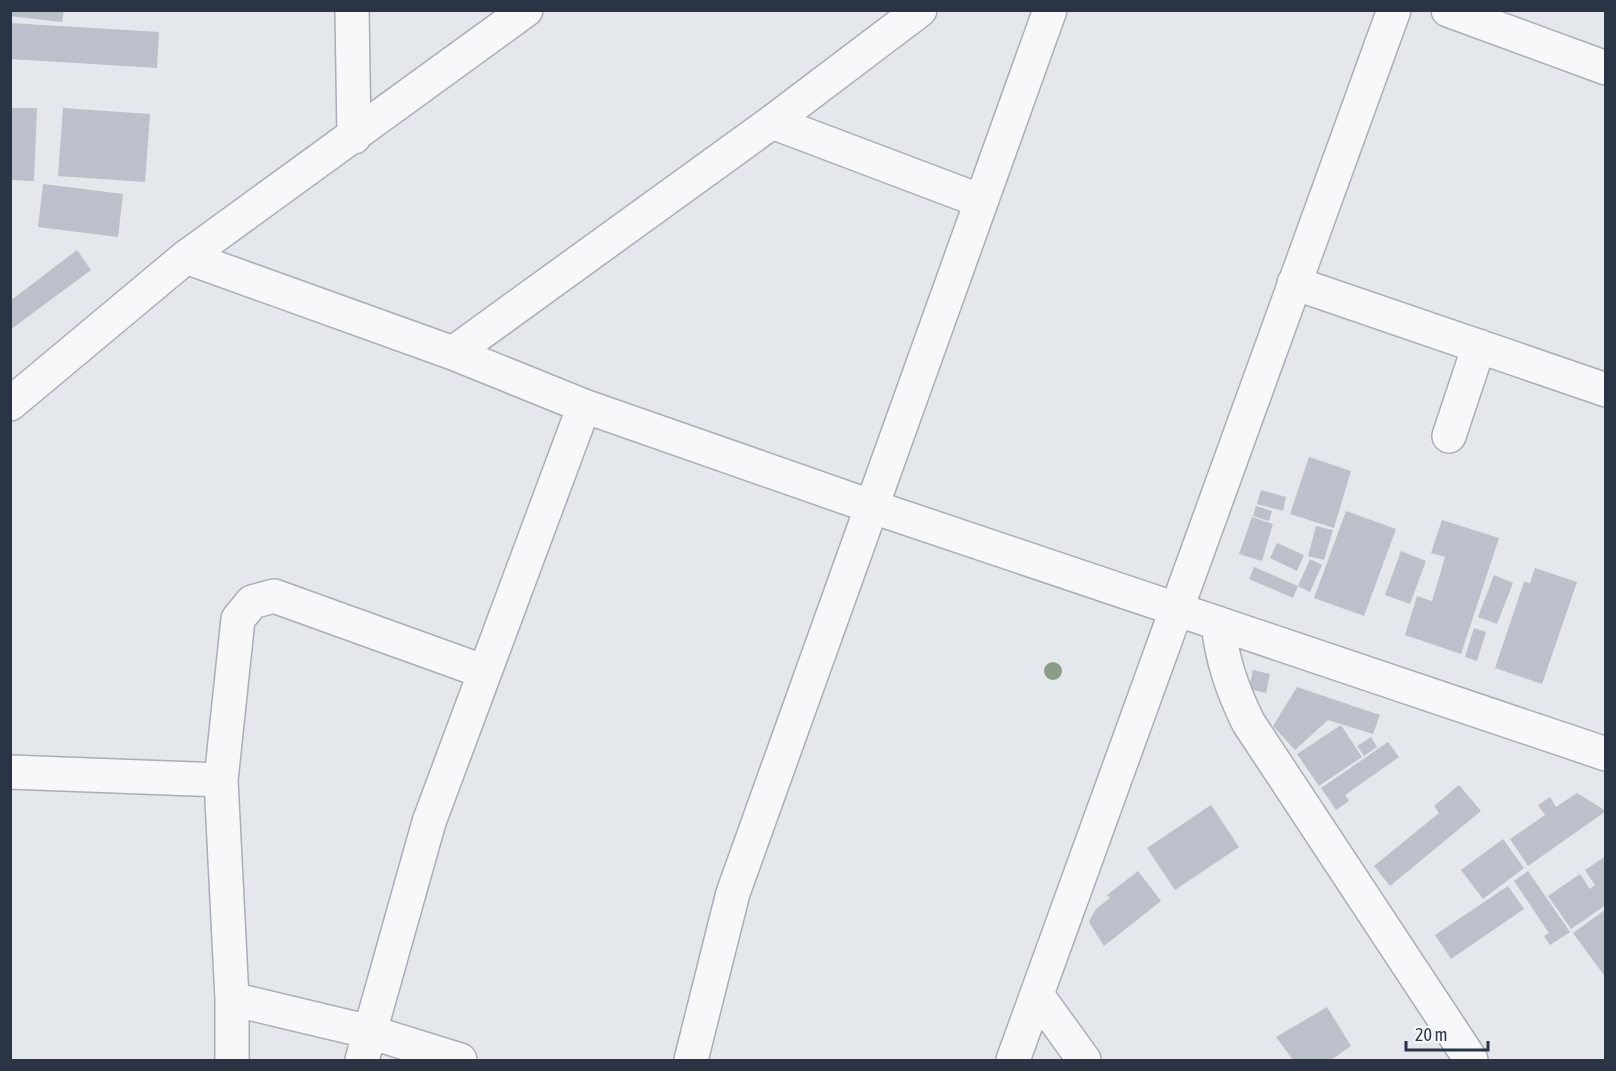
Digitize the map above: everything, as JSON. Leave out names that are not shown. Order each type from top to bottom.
[{"type":"street","points":[[352,10],[354,136]]},
{"type":"street","points":[[10,404],[186,257],[526,10]]},
{"type":"street","points":[[453,353],[772,122],[920,10]]},
{"type":"street","points":[[691,1060],[733,892],[1050,10]]},
{"type":"street","points":[[1013,1060],[1394,10]]},
{"type":"street","points":[[1448,10],[1605,68]]},
{"type":"street","points":[[772,122],[981,201]]},
{"type":"street","points":[[186,257],[453,353],[584,406],[870,506],[1605,754]]},
{"type":"street","points":[[1294,283],[1605,390]]},
{"type":"street","points":[[1449,436],[1479,346]]},
{"type":"street","points":[[366,1046],[429,822],[584,406]]},
{"type":"street","points":[[232,1060],[232,999],[221,780],[238,620],[252,602],[274,596],[485,672]]},
{"type":"street","points":[[1218,623],[1221,653],[1229,682],[1248,722],[1471,1060]]},
{"type":"street","points":[[10,772],[221,780]]},
{"type":"street","points":[[1037,995],[1084,1060]]},
{"type":"street","points":[[232,999],[366,1046],[460,1060]]},
{"type":"building","points":[[10,10],[64,10],[62,22],[10,16]]},
{"type":"building","points":[[10,23],[159,32],[157,68],[10,59]]},
{"type":"building","points":[[10,108],[37,108],[34,181],[10,180]]},
{"type":"building","points":[[63,108],[150,114],[145,182],[58,176]]},
{"type":"building","points":[[43,184],[123,194],[118,237],[38,227]]},
{"type":"building","points":[[77,250],[91,270],[10,330],[10,301]]},
{"type":"building","points":[[1309,457],[1351,471],[1334,528],[1290,514]]},
{"type":"building","points":[[1261,490],[1286,497],[1283,511],[1257,504]]},
{"type":"building","points":[[1256,506],[1272,511],[1269,521],[1253,516]]},
{"type":"building","points":[[1346,511],[1396,529],[1364,616],[1314,598]]},
{"type":"building","points":[[1252,517],[1273,524],[1262,561],[1239,554]]},
{"type":"building","points":[[1442,520],[1499,538],[1461,654],[1405,635],[1417,596],[1432,601],[1445,557],[1431,553]]},
{"type":"building","points":[[1316,526],[1333,530],[1324,560],[1308,556]]},
{"type":"building","points":[[1277,543],[1304,555],[1297,571],[1270,558]]},
{"type":"building","points":[[1401,551],[1426,561],[1410,604],[1385,595]]},
{"type":"building","points":[[1310,559],[1322,565],[1310,592],[1298,586]]},
{"type":"building","points":[[1254,567],[1298,586],[1293,598],[1249,579]]},
{"type":"building","points":[[1535,568],[1577,582],[1542,684],[1495,668],[1524,582],[1530,583]]},
{"type":"building","points":[[1494,575],[1513,583],[1497,624],[1478,617]]},
{"type":"building","points":[[1474,628],[1486,632],[1477,661],[1465,657]]},
{"type":"building","points":[[1253,670],[1270,674],[1266,693],[1249,689]]},
{"type":"building","points":[[1297,687],[1380,715],[1373,734],[1328,720],[1295,750],[1273,726]]},
{"type":"building","points":[[1341,725],[1362,757],[1319,786],[1297,754]]},
{"type":"building","points":[[1371,737],[1377,747],[1364,756],[1357,746]]},
{"type":"building","points":[[1388,742],[1399,757],[1345,795],[1349,801],[1336,810],[1321,788]]},
{"type":"building","points":[[1459,785],[1481,811],[1390,886],[1374,866],[1439,813],[1434,806]]},
{"type":"building","points":[[1577,793],[1606,811],[1528,866],[1510,839],[1545,815],[1538,805],[1550,797],[1556,807]]},
{"type":"building","points":[[1211,805],[1239,847],[1175,890],[1147,848]]},
{"type":"building","points":[[1503,839],[1524,868],[1483,899],[1461,870]]},
{"type":"building","points":[[1606,856],[1606,905],[1571,929],[1548,896],[1580,874],[1590,889],[1595,885],[1585,870]]},
{"type":"building","points":[[1138,871],[1161,901],[1104,946],[1089,922],[1096,909],[1110,898],[1107,895]]},
{"type":"building","points":[[1528,871],[1570,932],[1550,945],[1544,936],[1549,933],[1514,881]]},
{"type":"building","points":[[1508,886],[1524,909],[1451,959],[1435,935]]},
{"type":"building","points":[[1606,909],[1606,978],[1573,933]]},
{"type":"building","points":[[1327,1007],[1351,1046],[1331,1060],[1293,1060],[1276,1037]]}]
